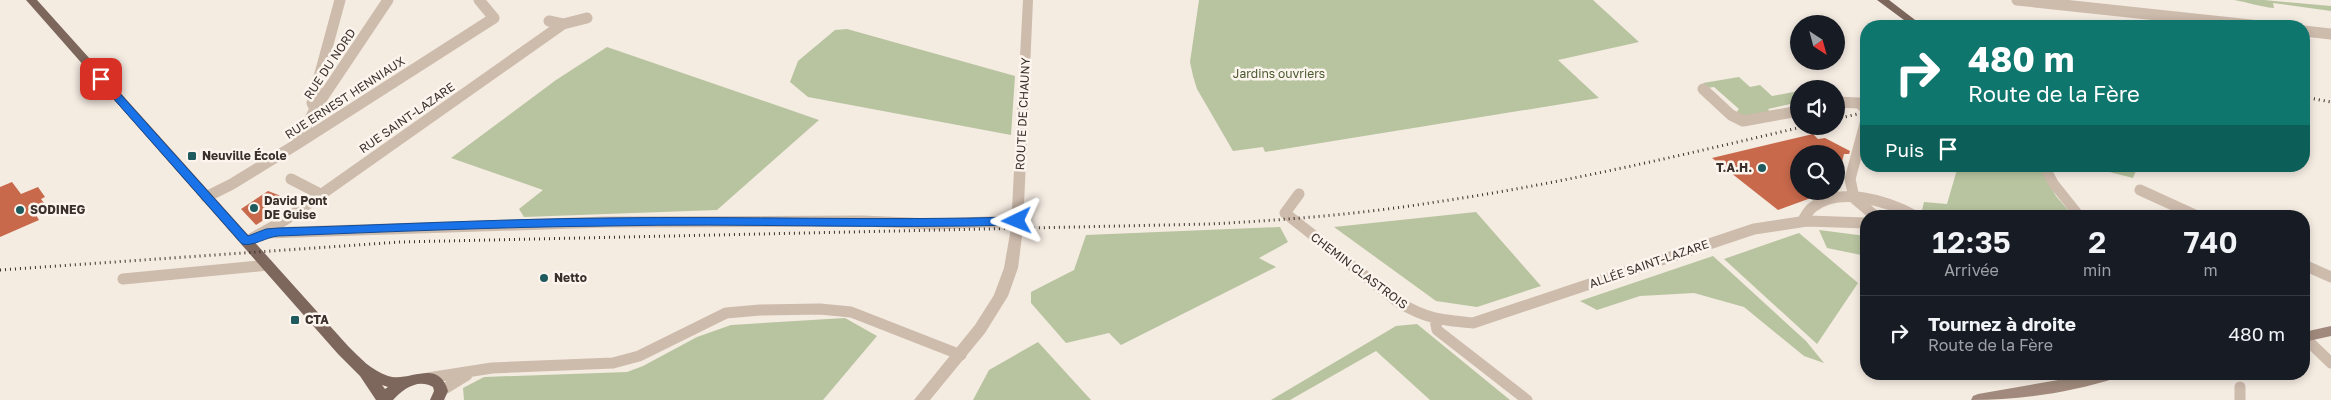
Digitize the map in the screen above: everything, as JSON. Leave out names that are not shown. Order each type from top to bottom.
[{"type":"main road","points":[[31,0],[343,350],[365,372],[385,400],[390,392],[401,384],[415,379],[428,378],[439,384],[439,396]]},
{"type":"main road","points":[[2310,336],[2331,331]]},
{"type":"main road","points":[[365,372],[386,381],[401,384]]},
{"type":"main road","points":[[1978,400],[2090,380]]},
{"type":"street","points":[[315,109],[312,103],[340,0]]},
{"type":"street","name":"RUE DU NORD","points":[[297,144],[315,109],[388,0]]},
{"type":"street","name":"RUE ERNEST HENNIAUX","points":[[206,197],[232,184],[297,144],[494,18],[479,0]]},
{"type":"street","name":"ROUTE DE CHAUNY","points":[[921,400],[961,355],[980,329],[1001,296],[1011,268],[1017,225],[1028,0]]},
{"type":"street","points":[[1888,0],[1913,20]]},
{"type":"street","points":[[2017,0],[2204,20]]},
{"type":"street","points":[[549,21],[563,24],[587,18]]},
{"type":"street","name":"RUE SAINT-LAZARE","points":[[266,233],[563,24]]},
{"type":"street","points":[[2310,32],[2331,34]]},
{"type":"street","points":[[1703,89],[1731,115],[1743,121],[1790,113]]},
{"type":"street","points":[[1845,102],[1860,103]]},
{"type":"street","points":[[1860,141],[1850,179],[1854,198],[1867,210]]},
{"type":"street","points":[[2047,172],[2053,183],[2075,210]]},
{"type":"street","points":[[291,178],[320,194]]},
{"type":"street","points":[[2140,190],[2184,210]]},
{"type":"street","name":"CHEMIN CLASTROIS","points":[[1298,194],[1285,213],[1398,302],[1418,314],[1435,320]]},
{"type":"street","points":[[1804,220],[1812,207],[1828,201],[1854,198],[1878,201],[1903,210]]},
{"type":"street","name":"ALLÉE SAINT-LAZARE","points":[[1435,320],[1473,323],[1754,228],[1804,220],[1830,219],[1860,222]]},
{"type":"street","points":[[244,239],[266,233],[606,222],[863,221],[1017,225]]},
{"type":"street","points":[[123,279],[268,265]]},
{"type":"street","points":[[2310,268],[2331,277]]},
{"type":"street","points":[[428,378],[492,368],[614,363],[627,360],[726,313],[760,310],[820,309],[852,312],[961,355]]},
{"type":"street","points":[[1435,320],[1437,330],[1527,400]]},
{"type":"street","points":[[2310,343],[2331,363]]},
{"type":"street","points":[[439,396],[474,370]]},
{"type":"green space","name":"Jardins ouvriers","points":[[1199,0],[1593,0],[1639,42],[1558,60],[1599,98],[1265,152],[1263,147],[1233,151],[1197,89],[1193,76],[1190,62]]},
{"type":"green space","points":[[2234,0],[2264,0],[2331,6],[2331,11],[2273,3],[2274,8]]},
{"type":"green space","points":[[847,29],[1015,76],[1011,135],[808,97],[790,82],[798,61],[835,30]]},
{"type":"green space","points":[[607,47],[819,120],[717,210],[524,217],[519,209],[543,190],[451,158],[556,80]]},
{"type":"green space","points":[[1739,77],[1750,87],[1760,85],[1772,96],[1790,93],[1790,104],[1768,109],[1771,113],[1749,117],[1736,113],[1739,109],[1714,87],[1707,88],[1703,83]]},
{"type":"green space","points":[[1956,172],[2042,172],[2056,196],[2068,210],[1922,210],[1924,202],[1947,204]]},
{"type":"green space","points":[[2110,172],[2136,172],[2133,178]]},
{"type":"green space","points":[[1476,212],[1541,286],[1477,307],[1436,301],[1334,227]]},
{"type":"green space","points":[[1280,227],[1288,242],[1259,258],[1276,267],[1121,345],[1109,333],[1066,343],[1031,303],[1031,292],[1074,270],[1086,235]]},
{"type":"green space","points":[[1819,230],[1860,235],[1860,255],[1827,248]]},
{"type":"green space","points":[[1799,233],[1858,283],[1817,344],[1724,259]]},
{"type":"green space","points":[[1713,256],[1806,341],[1824,363],[1804,356],[1744,307],[1694,293],[1640,296],[1597,310],[1580,301]]},
{"type":"green space","points":[[845,318],[877,336],[823,400],[464,400],[463,388],[484,377],[627,372],[643,366],[697,337],[731,325]]},
{"type":"green space","points":[[1417,324],[1510,400],[1430,400],[1376,351],[1290,400],[1271,400],[1396,326]]},
{"type":"green space","points":[[1038,342],[1091,400],[973,400],[989,370]]},
{"type":"building","name":"T.A.H.","points":[[1809,135],[1814,135],[1818,139],[1825,138],[1838,145],[1790,145],[1790,200],[1805,200],[1778,210],[1712,158]]},
{"type":"building","name":"T.A.H.","points":[[1845,148],[1850,151],[1849,154],[1845,154]]},
{"type":"building","name":"SODINEG","points":[[12,182],[21,194],[38,187],[45,197],[41,199],[47,207],[34,212],[39,220],[0,237],[0,187]]},
{"type":"building","name":"David Pont DE Guise","points":[[268,191],[281,196],[264,207],[276,212],[256,225],[241,209]]},
{"type":"railway","points":[[2310,98],[2331,102]]},
{"type":"railway","points":[[1845,117],[1860,113]]},
{"type":"railway","points":[[0,270],[400,242],[1210,224],[1295,218],[1408,206],[1529,187],[1790,130]]},
{"type":"place","name":"Neuville École","points":[[192,156]]},
{"type":"place","name":"T.A.H.","points":[[1762,168]]},
{"type":"place","name":"David Pont DE Guise","points":[[254,208]]},
{"type":"place","name":"SODINEG","points":[[20,210]]},
{"type":"place","name":"Netto","points":[[544,278]]},
{"type":"place","name":"CTA","points":[[295,320]]},
{"type":"route","points":[[101,79],[246,241],[266,233],[365,228],[606,222],[863,221],[932,224],[1017,221]]}]
